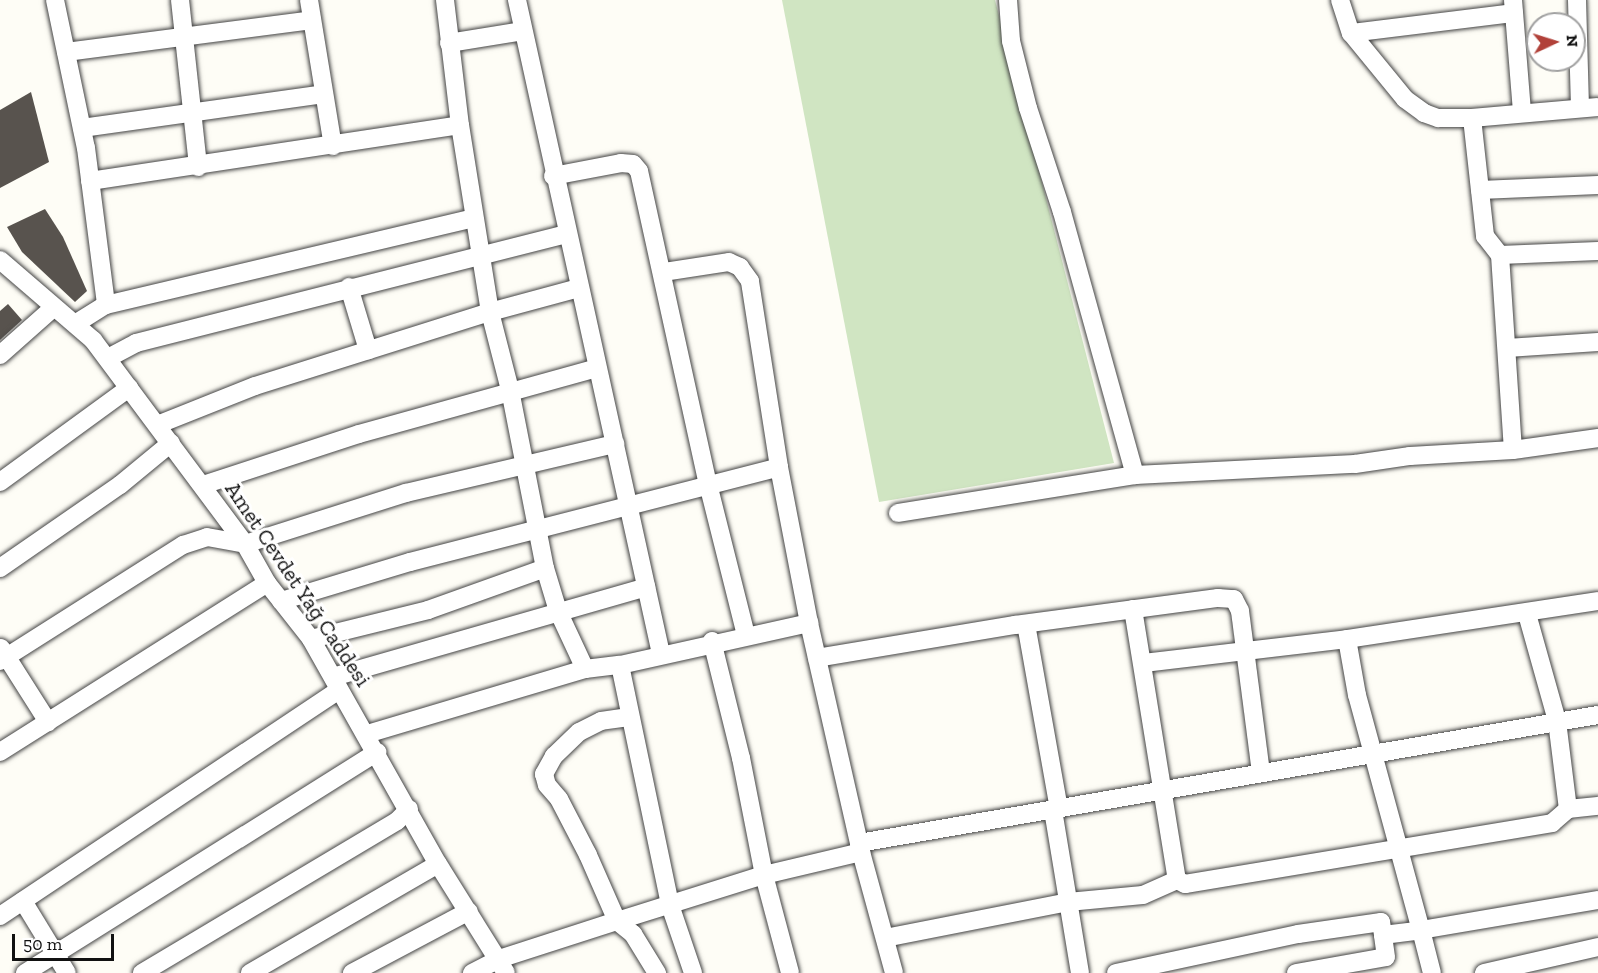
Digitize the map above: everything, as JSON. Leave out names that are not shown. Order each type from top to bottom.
[{"type":"street","points":[[55,0],[82,128],[106,305]]},
{"type":"street","points":[[180,0],[198,167]]},
{"type":"street","points":[[309,0],[333,146]]},
{"type":"street","points":[[446,0],[449,43],[460,125],[490,312],[510,390],[545,568],[558,611],[585,669]]},
{"type":"street","points":[[517,0],[553,176],[661,654]]},
{"type":"street","points":[[1008,0],[1011,41],[1022,86],[1135,475]]},
{"type":"street","points":[[1340,0],[1351,33],[1398,91],[1424,113],[1438,118],[1472,118],[1589,107],[1577,0]]},
{"type":"street","points":[[1351,33],[1513,7],[1522,112]]},
{"type":"street","points":[[66,52],[184,40],[312,20]]},
{"type":"street","points":[[449,43],[523,31]]},
{"type":"street","points":[[82,128],[324,94]]},
{"type":"street","points":[[1472,118],[1485,236],[1500,255],[1513,450]]},
{"type":"street","points":[[90,181],[198,167],[460,125]]},
{"type":"street","points":[[553,176],[621,163],[633,164],[639,171],[664,272],[708,484],[746,635]]},
{"type":"street","points":[[1480,190],[1598,185]]},
{"type":"street","points":[[75,324],[106,305],[474,218]]},
{"type":"street","points":[[108,358],[136,343],[349,287],[566,234]]},
{"type":"street","points":[[1500,255],[1598,251]]},
{"type":"street","name":"Amet Cevdet Yağ Caddesi","points":[[0,260],[75,324],[108,358],[245,544],[267,583],[311,639],[409,808],[438,864],[503,966]]},
{"type":"street","points":[[664,272],[729,262],[748,275],[779,467],[809,623],[860,848],[894,973]]},
{"type":"street","points":[[349,287],[368,350]]},
{"type":"street","points":[[157,425],[255,386],[490,312],[579,288]]},
{"type":"street","points":[[0,355],[54,306]]},
{"type":"street","points":[[1508,348],[1598,342]]},
{"type":"street","points":[[202,485],[510,390],[597,368]]},
{"type":"street","points":[[0,482],[129,388]]},
{"type":"street","points":[[898,513],[1135,475],[1314,466],[1513,450],[1598,438]]},
{"type":"street","points":[[0,568],[120,485],[171,443]]},
{"type":"street","points":[[48,722],[2,654],[183,545],[207,537],[245,544],[406,493],[615,444]]},
{"type":"street","points":[[281,601],[410,562],[779,467]]},
{"type":"street","points":[[311,639],[428,610],[545,568]]},
{"type":"street","points":[[0,752],[267,583]]},
{"type":"street","points":[[0,916],[336,683],[558,611],[646,587]]},
{"type":"street","points":[[817,658],[1026,624],[1218,597],[1234,599],[1245,651],[1261,772]]},
{"type":"street","points":[[1144,663],[1347,639],[1527,614],[1598,601]]},
{"type":"street","points":[[1133,609],[1144,663],[1142,683],[1177,880]]},
{"type":"street","points":[[1527,614],[1557,721],[1568,809]]},
{"type":"street","points":[[367,734],[585,669],[620,665],[712,642],[809,623]]},
{"type":"street","points":[[1026,624],[1080,973]]},
{"type":"street","points":[[1347,639],[1357,695],[1432,973]]},
{"type":"street","points":[[712,642],[741,758],[764,875],[790,973]]},
{"type":"street","points":[[620,665],[669,905],[693,973]]},
{"type":"street","points":[[472,973],[503,966],[617,921],[860,848],[1056,809],[1261,772],[1598,715]]},
{"type":"street","points":[[629,717],[601,721],[579,732],[554,756],[544,774],[547,785],[559,799],[588,855],[617,921],[633,934],[657,973]]},
{"type":"street","points":[[25,973],[377,752]]},
{"type":"street","points":[[1177,880],[1185,884],[1205,882],[1552,823],[1568,809],[1598,806]]},
{"type":"street","points":[[142,973],[397,821],[409,808]]},
{"type":"street","points":[[250,973],[438,864]]},
{"type":"street","points":[[885,938],[1068,902],[1143,895],[1177,880]]},
{"type":"street","points":[[1383,935],[1598,900]]},
{"type":"street","points":[[23,901],[67,973]]},
{"type":"street","points":[[352,973],[469,911]]},
{"type":"street","points":[[1116,973],[1298,934],[1381,922],[1386,957],[1296,973]]},
{"type":"street","points":[[1484,973],[1598,947]]},
{"type":"green space","points":[[782,0],[995,0],[1114,463],[879,502]]},
{"type":"building","points":[[31,92],[49,162],[0,188],[0,110]]},
{"type":"building","points":[[45,209],[63,237],[87,291],[75,302],[22,252],[7,227]]},
{"type":"building","points":[[8,304],[22,320],[0,340],[0,311]]}]
